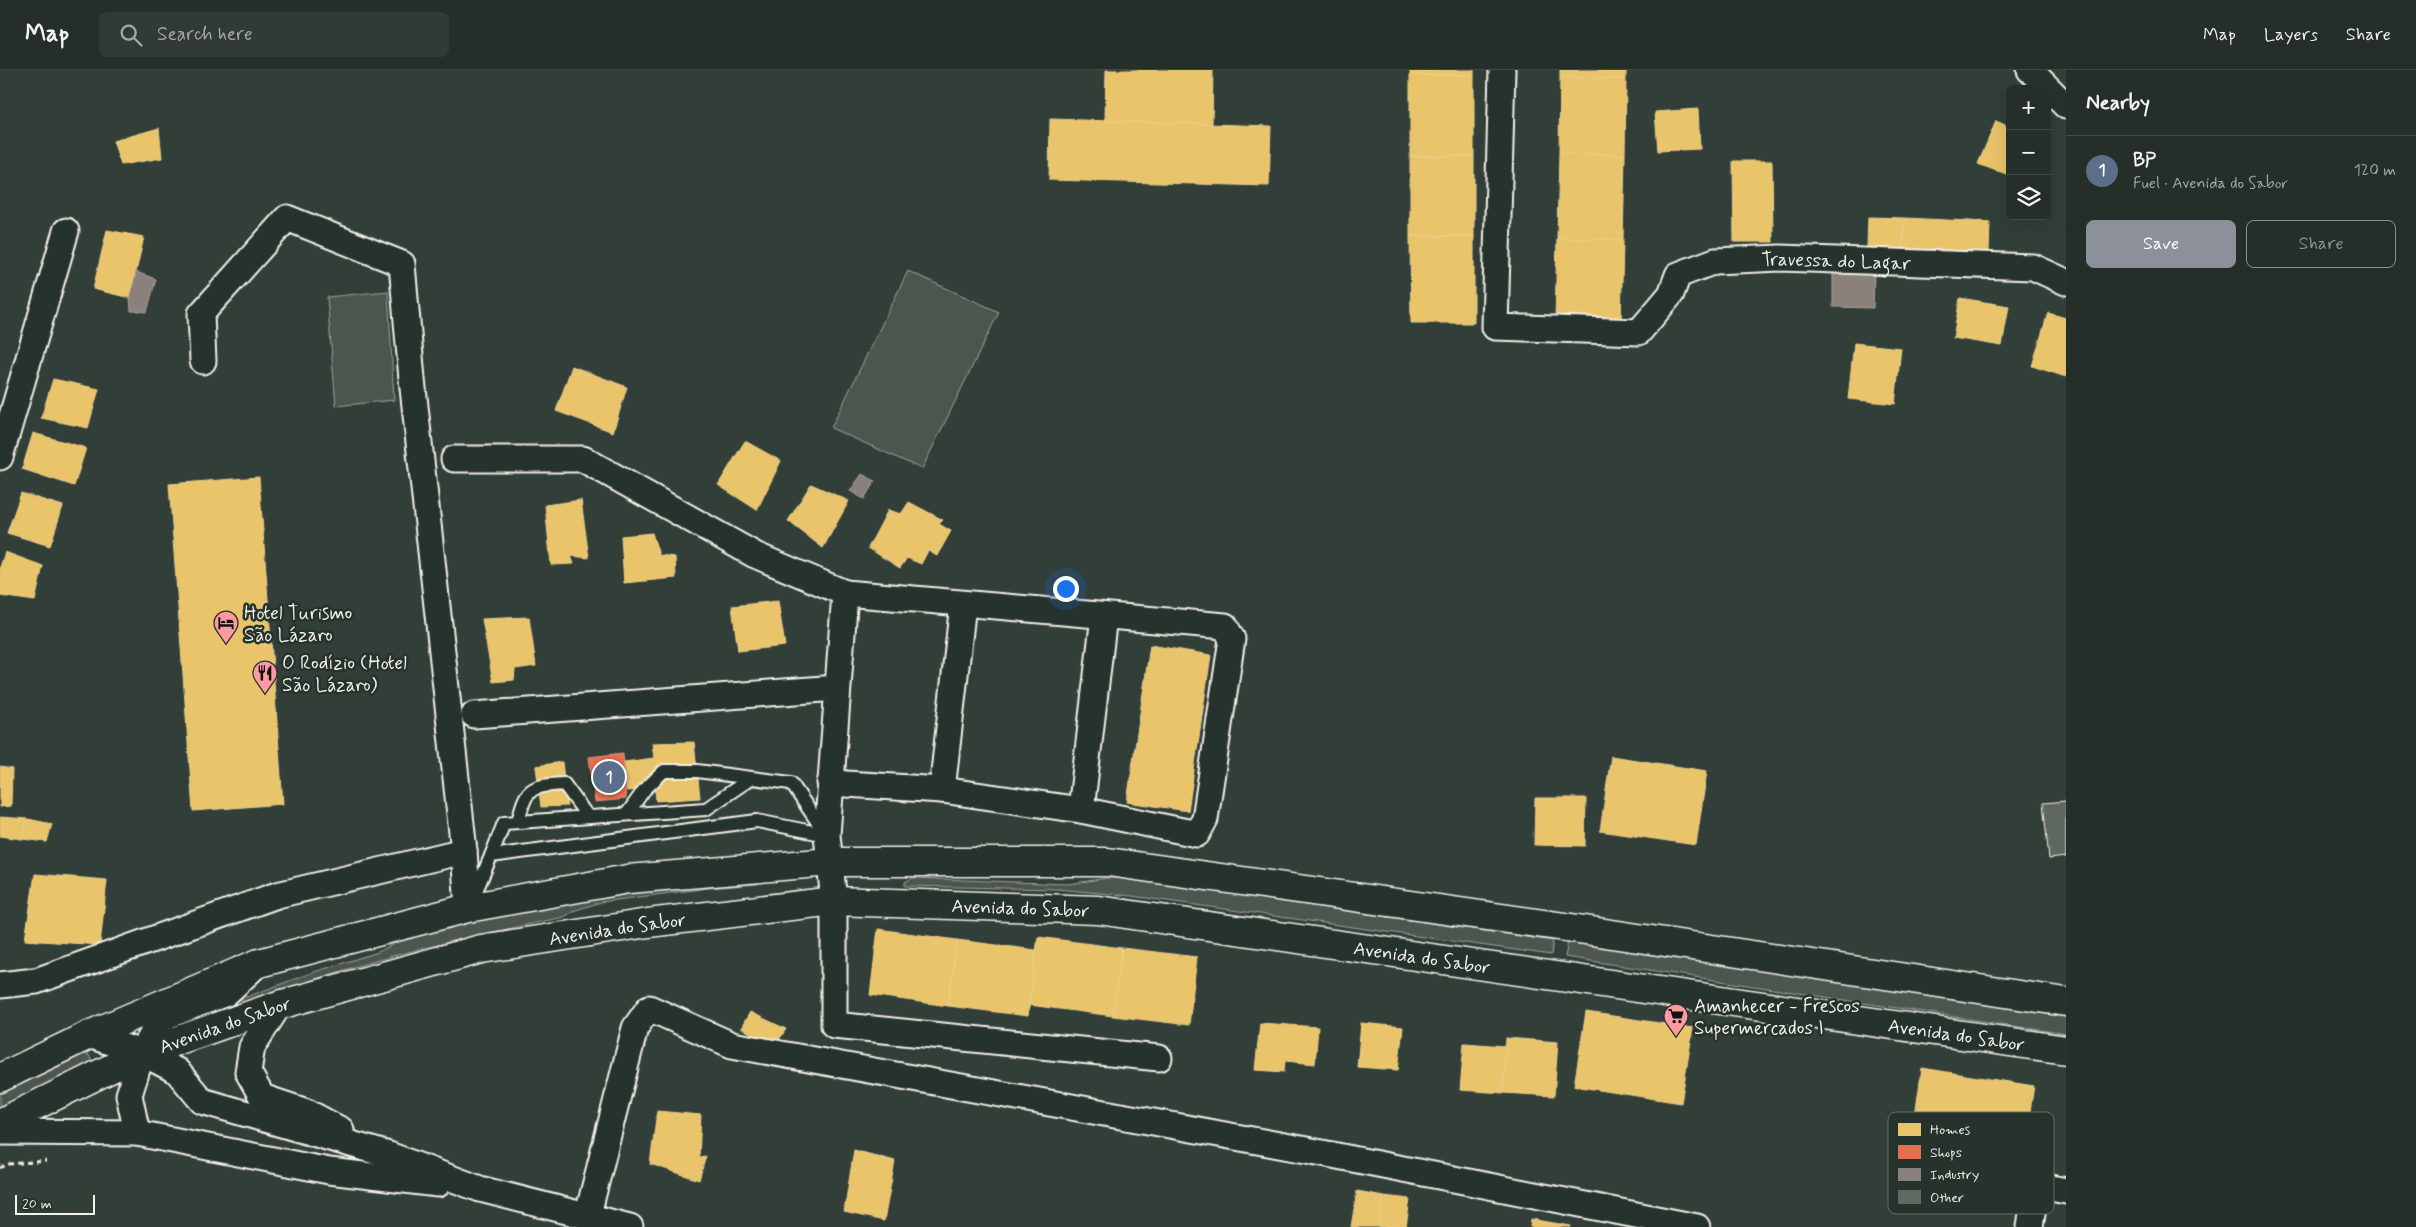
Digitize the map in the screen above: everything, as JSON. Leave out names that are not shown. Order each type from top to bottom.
[{"type":"main road","name":"Avenida do Sabor","points":[[0,1078],[89,1035],[259,963],[468,908],[628,879],[830,862],[1108,862],[2066,1002]]},
{"type":"main road","name":"Avenida do Sabor","points":[[0,1123],[142,1054],[279,1005],[482,949],[648,923],[834,900],[1098,910],[2066,1050]]},
{"type":"street","name":"Travessa do Lagar","points":[[1502,70],[1495,327],[1639,332],[1671,294],[1678,275],[1714,261],[1780,258],[2033,267],[2066,282]]},
{"type":"street","points":[[2030,70],[2066,106]]},
{"type":"street","points":[[203,361],[201,314],[287,218],[402,264],[412,379],[464,851],[468,908]]},
{"type":"street","points":[[0,457],[66,231]]},
{"type":"street","points":[[454,459],[583,460],[756,555],[844,593],[1225,626],[1232,638],[1205,819],[1197,834],[1081,810],[942,790],[830,783]]},
{"type":"street","points":[[844,593],[826,835],[834,900],[834,1025],[1159,1058]]},
{"type":"street","points":[[942,790],[963,604]]},
{"type":"street","points":[[1081,810],[1104,616]]},
{"type":"street","points":[[474,715],[837,688]]},
{"type":"street","points":[[0,985],[36,981],[277,895],[464,851]]},
{"type":"street","points":[[137,1133],[129,1095],[142,1054],[162,1018],[226,993],[259,963]]},
{"type":"street","points":[[279,1005],[252,1047],[248,1072],[262,1097],[307,1112],[389,1156]]},
{"type":"street","points":[[588,1218],[635,1028],[649,1008],[732,1046],[1312,1151],[1697,1227]]},
{"type":"street","points":[[89,1035],[142,1054],[177,1071],[202,1101],[389,1156],[480,1189],[588,1218],[630,1227]]},
{"type":"street","points":[[0,1132],[137,1133],[329,1171],[480,1189]]},
{"type":"street","points":[[2030,1227],[2032,1214]]},
{"type":"lane","points":[[627,814],[644,790],[664,771],[697,771],[791,783],[826,835]]},
{"type":"lane","points":[[468,908],[504,823],[706,809],[750,779]]},
{"type":"lane","points":[[518,822],[524,798],[538,785],[564,784],[588,816]]},
{"type":"lane","points":[[491,856],[757,821],[826,835]]},
{"type":"shaded area","points":[[908,271],[999,312],[922,469],[831,428]]},
{"type":"shaded area","points":[[388,291],[394,400],[336,406],[327,297]]},
{"type":"shaded area","points":[[770,875],[758,884],[709,888],[601,902],[576,910],[564,917],[439,944],[364,964],[251,1001],[184,1026],[180,1022],[308,974],[378,952],[407,937],[484,916],[673,885]]},
{"type":"shaded area","points":[[912,878],[1068,884],[1107,878],[1121,878],[1553,941],[1551,955],[1132,896],[1057,889],[905,886],[905,882]]},
{"type":"shaded area","points":[[1568,941],[2066,1017],[2066,1034],[1565,957]]},
{"type":"shaded area","points":[[84,1054],[89,1055],[94,1067],[0,1112],[0,1094]]},
{"type":"building: Homes","points":[[1106,70],[1213,70],[1212,124],[1105,121]]},
{"type":"building: Homes","points":[[1410,70],[1474,70],[1474,75],[1410,75]]},
{"type":"building: Homes","points":[[1560,70],[1626,70],[1626,79],[1560,77]]},
{"type":"building: Homes","points":[[1410,75],[1474,75],[1474,156],[1410,156]]},
{"type":"building: Homes","points":[[1560,77],[1626,79],[1625,155],[1559,153]]},
{"type":"building: Homes","points":[[1698,109],[1700,149],[1658,151],[1655,112]]},
{"type":"building: Homes","points":[[1050,119],[1271,126],[1269,186],[1049,180]]},
{"type":"building: Homes","points":[[1996,121],[2006,125],[2006,174],[1978,164]]},
{"type":"building: Homes","points":[[159,128],[162,158],[121,165],[113,141]]},
{"type":"building: Homes","points":[[1559,153],[1625,155],[1623,240],[1557,238]]},
{"type":"building: Homes","points":[[1410,156],[1474,156],[1474,236],[1410,236]]},
{"type":"building: Homes","points":[[1733,161],[1772,161],[1773,242],[1734,242]]},
{"type":"building: Homes","points":[[1868,217],[1904,218],[1903,249],[1867,247]]},
{"type":"building: Homes","points":[[1904,218],[1990,222],[1989,253],[1903,249]]},
{"type":"building: Homes","points":[[107,230],[144,237],[130,298],[93,289]]},
{"type":"building: Homes","points":[[1410,236],[1474,236],[1474,323],[1411,323]]},
{"type":"building: Homes","points":[[1557,238],[1623,240],[1621,324],[1555,322]]},
{"type":"building: Homes","points":[[1960,298],[2009,306],[2002,346],[1953,338]]},
{"type":"building: Homes","points":[[2048,313],[2066,318],[2066,377],[2032,366]]},
{"type":"building: Homes","points":[[1854,343],[1901,348],[1895,404],[1848,399]]},
{"type":"building: Homes","points":[[572,366],[627,387],[613,432],[556,411]]},
{"type":"building: Homes","points":[[53,379],[99,389],[88,428],[41,418]]},
{"type":"building: Homes","points":[[33,433],[86,448],[74,486],[22,469]]},
{"type":"building: Homes","points":[[745,441],[781,461],[757,510],[718,485]]},
{"type":"building: Homes","name":"Hotel Turismo São Lázaro","points":[[259,477],[283,804],[193,811],[169,484]]},
{"type":"building: Homes","points":[[811,484],[849,501],[823,548],[788,521]]},
{"type":"building: Homes","points":[[21,493],[63,506],[50,546],[7,533]]},
{"type":"building: Homes","points":[[581,500],[589,558],[571,556],[574,564],[551,565],[545,505]]},
{"type":"building: Homes","points":[[909,502],[943,520],[939,524],[951,531],[937,556],[928,551],[921,564],[907,558],[900,568],[868,548],[888,510],[901,514]]},
{"type":"building: Homes","points":[[652,533],[659,555],[675,557],[676,578],[624,583],[621,536]]},
{"type":"building: Homes","points":[[5,552],[43,566],[35,601],[0,596],[0,567]]},
{"type":"building: Homes","points":[[778,601],[785,646],[738,651],[732,606]]},
{"type":"building: Homes","points":[[529,617],[536,666],[515,669],[514,680],[493,682],[482,619]]},
{"type":"building: Homes","points":[[1150,645],[1211,655],[1188,811],[1127,802]]},
{"type":"building: Homes","points":[[694,742],[700,798],[656,801],[655,789],[627,791],[624,762],[654,758],[652,743]]},
{"type":"building: Homes","points":[[1611,756],[1707,771],[1696,845],[1600,831]]},
{"type":"building: Homes","points":[[562,762],[567,806],[541,807],[536,766]]},
{"type":"building: Homes","points":[[0,767],[12,769],[11,806],[0,807]]},
{"type":"building: Homes","points":[[1535,798],[1586,798],[1585,846],[1534,845]]},
{"type":"building: Homes","points":[[0,817],[28,819],[22,839],[0,836]]},
{"type":"building: Homes","points":[[28,819],[52,824],[47,842],[22,839]]},
{"type":"building: Homes","points":[[35,874],[107,880],[100,945],[25,940]]},
{"type":"building: Homes","points":[[878,929],[957,940],[948,1006],[870,995]]},
{"type":"building: Homes","points":[[1038,937],[1122,948],[1113,1016],[1029,1005]]},
{"type":"building: Homes","points":[[957,940],[1036,950],[1028,1016],[948,1006]]},
{"type":"building: Homes","points":[[1122,948],[1197,957],[1189,1025],[1113,1016]]},
{"type":"building: Homes","points":[[750,1012],[786,1029],[775,1046],[741,1028]]},
{"type":"building: Homes","points":[[1586,1012],[1693,1028],[1681,1103],[1574,1086]]},
{"type":"building: Homes","points":[[1260,1023],[1318,1027],[1315,1064],[1285,1061],[1284,1072],[1255,1070]]},
{"type":"building: Homes","points":[[1361,1023],[1403,1027],[1398,1070],[1357,1067]]},
{"type":"building: Homes","points":[[1506,1038],[1558,1042],[1554,1096],[1503,1093]]},
{"type":"building: Homes","points":[[1464,1043],[1506,1046],[1503,1093],[1460,1090]]},
{"type":"building: Homes","points":[[1922,1068],[2034,1086],[2030,1112],[1916,1112]]},
{"type":"building: Homes","points":[[657,1111],[701,1115],[699,1157],[706,1156],[699,1180],[650,1164]]},
{"type":"building: Homes","points":[[854,1150],[895,1161],[884,1221],[844,1212]]},
{"type":"building: Homes","points":[[1357,1191],[1384,1196],[1379,1227],[1351,1227]]},
{"type":"building: Homes","points":[[1384,1196],[1410,1199],[1406,1227],[1379,1227]]},
{"type":"building: Homes","points":[[1531,1219],[1571,1226],[1571,1227],[1530,1227]]},
{"type":"building: Shops","points":[[623,753],[626,799],[595,802],[589,757]]},
{"type":"building: Industry","points":[[136,272],[156,279],[147,312],[131,311],[130,298]]},
{"type":"building: Industry","points":[[1833,272],[1874,272],[1873,308],[1833,307]]},
{"type":"building: Industry","points":[[862,474],[875,481],[864,499],[850,491]]},
{"type":"building: Other","points":[[2066,801],[2066,857],[2049,859],[2043,803]]},
{"type":"place","name":"Hotel Turismo São Lázaro","points":[[226,644]]},
{"type":"place","name":"O Rodízio (Hotel São Lázaro)","points":[[265,694]]},
{"type":"place","name":"BP","points":[[609,777]]},
{"type":"place","name":"Amanhecer - Frescos Supermercados I","points":[[1676,1037]]}]
